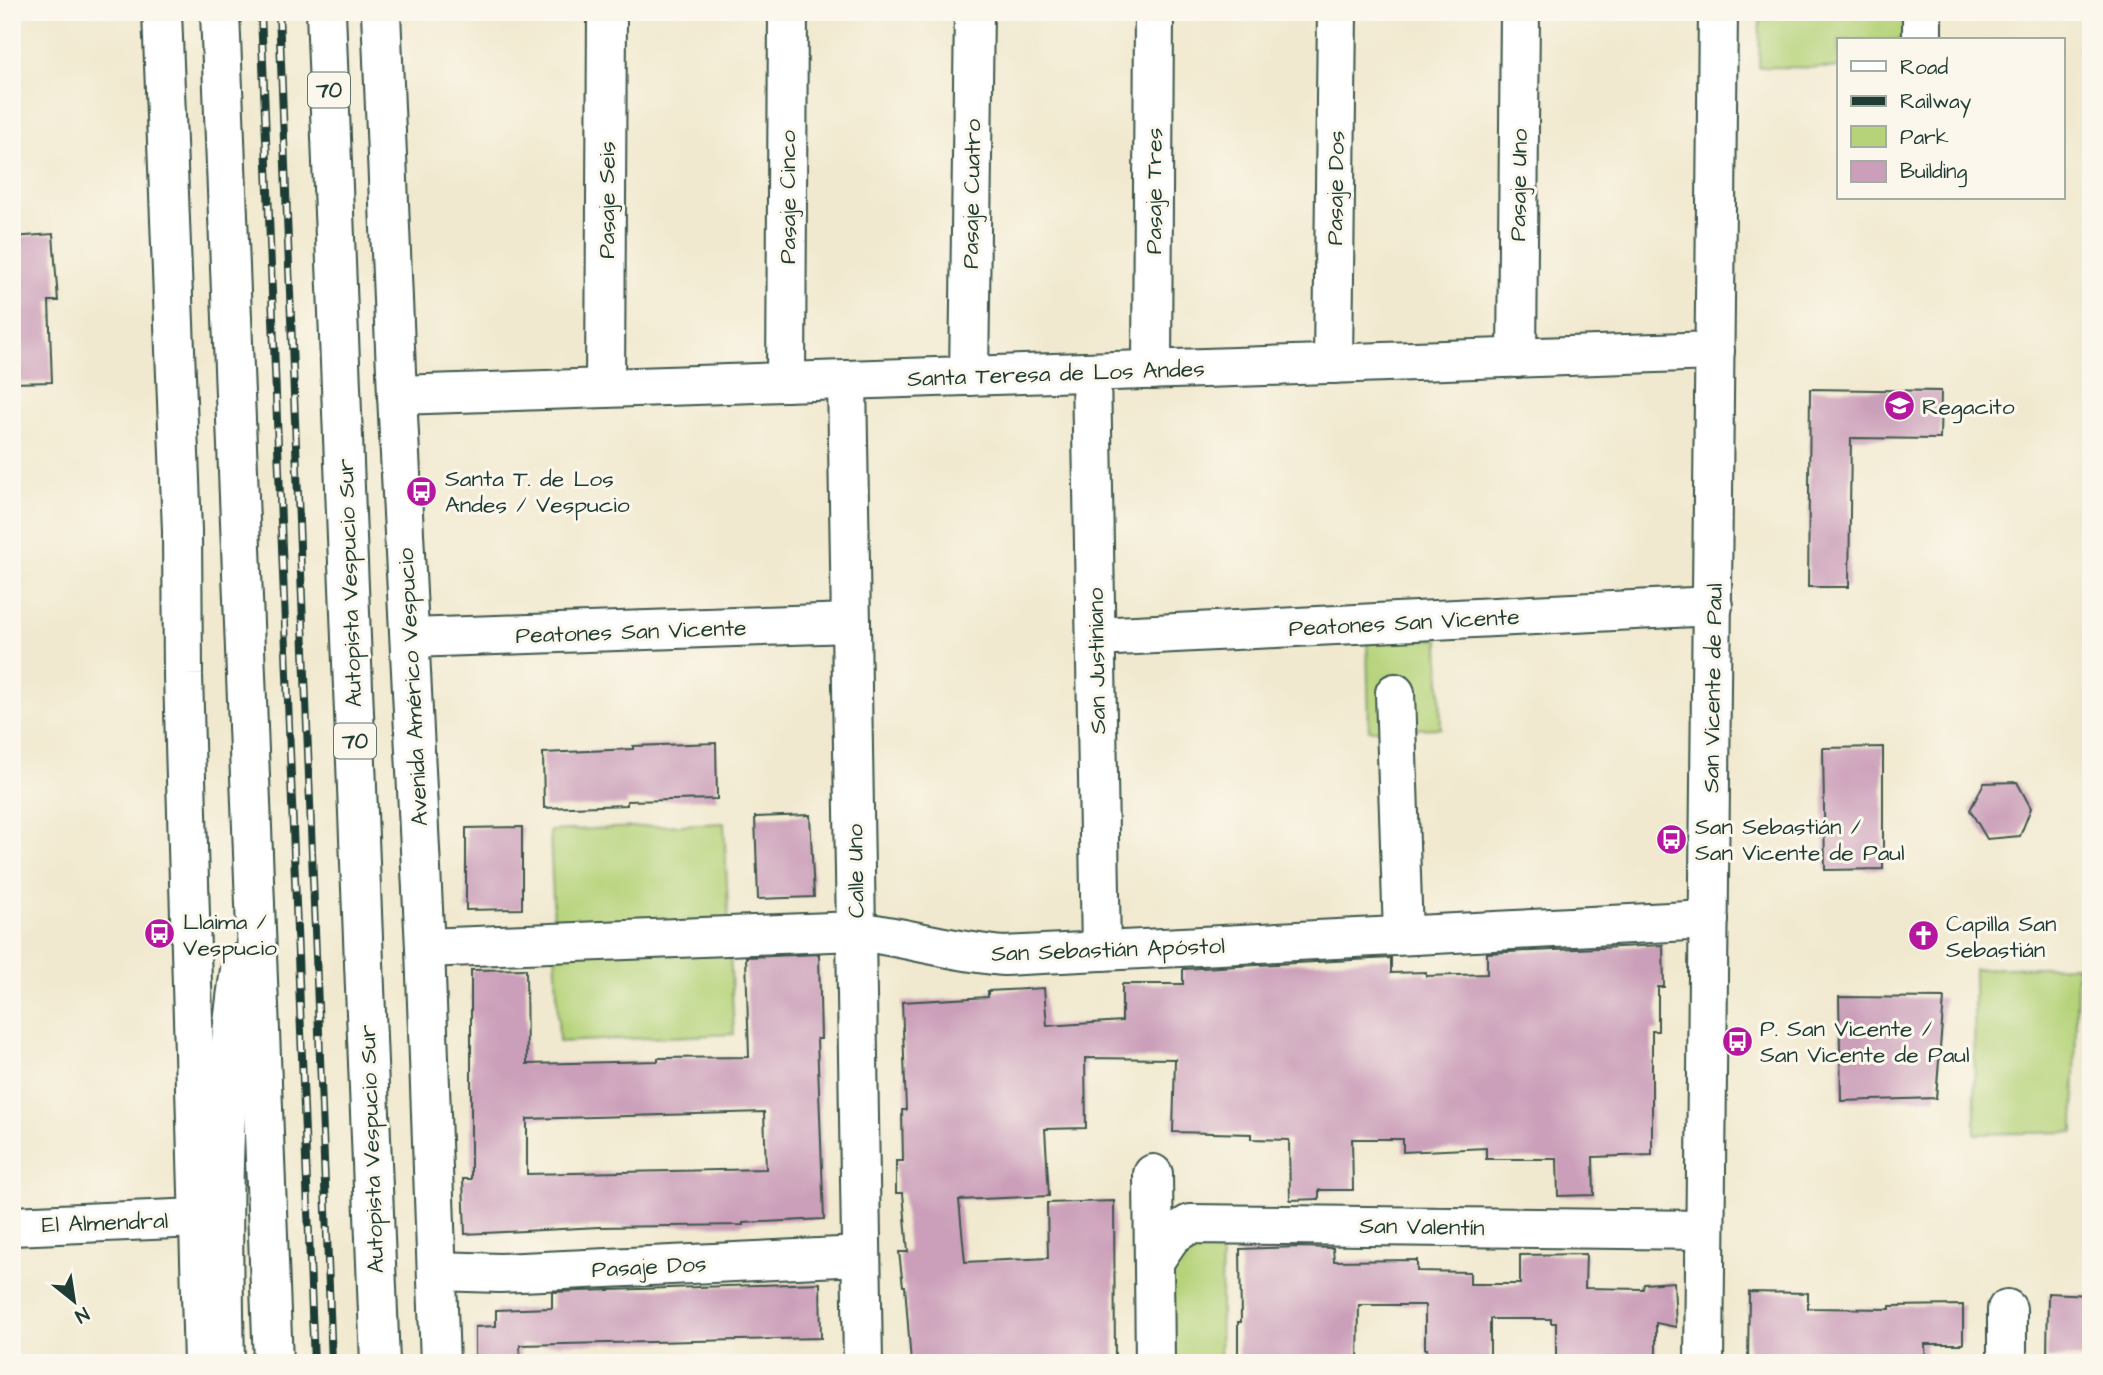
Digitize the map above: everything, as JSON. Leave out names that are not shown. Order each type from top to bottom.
[{"type":"main road","points":[[162,12],[182,531],[183,675],[203,1363]]},
{"type":"main road","points":[[220,12],[273,1363]]},
{"type":"main road","name":"Autopista Vespucio Sur","points":[[326,12],[380,1363]]},
{"type":"main road","name":"Avenida Américo Vespucio","points":[[381,12],[425,948],[440,1363]]},
{"type":"main road","name":"Pasaje Seis","points":[[605,388],[607,12]]},
{"type":"main road","name":"Pasaje Cinco","points":[[786,382],[789,12]]},
{"type":"main road","name":"Pasaje Cuatro","points":[[969,376],[974,12]]},
{"type":"main road","name":"Pasaje Tres","points":[[1152,370],[1154,12]]},
{"type":"main road","name":"Pasaje Dos","points":[[1333,364],[1338,12]]},
{"type":"main road","name":"Pasaje Uno","points":[[1517,358],[1520,12]]},
{"type":"main road","name":"San Vicente de Paul","points":[[1704,1363],[1718,12]]},
{"type":"main road","points":[[1922,12],[1922,38]]},
{"type":"main road","name":"Santa Teresa de Los Andes","points":[[397,395],[1715,351]]},
{"type":"main road","name":"San Justiniano","points":[[1091,372],[1101,951]]},
{"type":"main road","name":"Calle Uno","points":[[848,380],[863,1363]]},
{"type":"main road","name":"Peatones San Vicente","points":[[1096,637],[1713,607]]},
{"type":"main road","name":"Peatones San Vicente","points":[[410,638],[851,623]]},
{"type":"main road","points":[[1395,693],[1402,935]]},
{"type":"main road","points":[[225,1363],[222,1218],[225,1118],[232,1021],[254,878]]},
{"type":"main road","name":"San Sebastián Apóstol","points":[[425,948],[856,931],[900,936],[969,953],[1004,956],[1709,920]]},
{"type":"main road","points":[[1153,1174],[1155,1363]]},
{"type":"main road","points":[[374,1204],[406,1363]]},
{"type":"main road","name":"El Almendral","points":[[12,1226],[198,1218]]},
{"type":"main road","name":"San Valentín","points":[[1155,1260],[1172,1235],[1190,1224],[1705,1230]]},
{"type":"main road","name":"Pasaje Dos","points":[[436,1271],[500,1273],[861,1256]]},
{"type":"main road","points":[[2007,1309],[2007,1363]]},
{"type":"green space","points":[[1760,12],[1909,12],[1908,38],[1837,38],[1837,68],[1759,67]]},
{"type":"green space","points":[[1439,639],[1441,728],[1369,730],[1367,640]]},
{"type":"green space","points":[[724,823],[734,1034],[559,1042],[550,831]]},
{"type":"green space","points":[[2077,966],[2074,1132],[1975,1134],[1974,969]]},
{"type":"green space","points":[[1185,1241],[1222,1241],[1220,1363],[1162,1363],[1163,1265]]},
{"type":"building","points":[[53,234],[58,301],[49,301],[52,382],[12,383],[12,237]]},
{"type":"building","points":[[1810,389],[1941,391],[1940,439],[1851,438],[1849,587],[1808,587]]},
{"type":"building","points":[[716,743],[717,799],[627,801],[627,805],[544,808],[543,753]]},
{"type":"building","points":[[1883,747],[1883,869],[1825,870],[1823,748]]},
{"type":"building","points":[[2017,782],[2031,808],[2020,836],[1987,839],[1970,810],[1984,783]]},
{"type":"building","points":[[810,815],[814,897],[758,899],[755,817]]},
{"type":"building","points":[[522,827],[522,909],[466,910],[466,828]]},
{"type":"building","points":[[1663,945],[1664,987],[1658,987],[1658,1031],[1652,1031],[1652,1155],[1593,1157],[1594,1195],[1558,1196],[1557,1159],[1486,1159],[1486,1148],[1403,1152],[1403,1139],[1352,1139],[1353,1190],[1319,1190],[1319,1199],[1290,1200],[1289,1140],[1251,1139],[1251,1134],[1173,1132],[1175,1059],[1085,1058],[1086,1128],[1045,1129],[1049,1196],[959,1200],[965,1262],[1048,1258],[1047,1203],[1114,1201],[1115,1363],[911,1363],[905,1286],[899,1252],[908,1252],[903,1193],[896,1193],[896,1161],[903,1161],[902,1110],[906,1110],[902,1002],[988,997],[988,991],[1044,988],[1047,1026],[1122,1021],[1122,984],[1183,984],[1183,969],[1391,958],[1391,973],[1426,972],[1426,976],[1487,974],[1487,953]]},
{"type":"building","points":[[819,954],[821,1039],[817,1039],[824,1219],[743,1225],[599,1227],[465,1234],[463,1179],[471,1179],[471,970],[526,969],[527,1064],[749,1057],[746,957]],"holes":[[[764,1112],[766,1169],[527,1174],[527,1119]]]},
{"type":"building","points":[[1839,997],[1944,998],[1936,1098],[1841,1101]]},
{"type":"building","points":[[1333,1248],[1334,1261],[1417,1260],[1417,1271],[1470,1272],[1470,1284],[1520,1284],[1520,1255],[1586,1254],[1585,1288],[1643,1289],[1644,1284],[1674,1282],[1676,1327],[1656,1323],[1656,1363],[1556,1363],[1556,1323],[1551,1323],[1551,1319],[1490,1319],[1490,1363],[1427,1363],[1425,1305],[1359,1305],[1358,1363],[1238,1363],[1238,1322],[1241,1322],[1240,1249]]},
{"type":"building","points":[[820,1283],[821,1338],[520,1345],[521,1363],[475,1363],[475,1327],[496,1326],[496,1310],[552,1308],[552,1292]]},
{"type":"building","points":[[1749,1292],[1808,1293],[1808,1308],[1890,1309],[1890,1306],[1963,1305],[1963,1344],[1925,1344],[1926,1363],[1748,1363]]},
{"type":"building","points":[[2048,1293],[2091,1295],[2091,1357],[2047,1358]]},
{"type":"railway","points":[[261,12],[314,1363]]},
{"type":"railway","points":[[279,12],[332,1363]]},
{"type":"place","name":"Regacito","points":[[1899,406]]},
{"type":"place","name":"Santa T. de Los Andes / Vespucio","points":[[422,491]]},
{"type":"place","name":"San Sebastián / San Vicente de Paul","points":[[1672,839]]},
{"type":"place","name":"Llaima / Vespucio","points":[[160,934]]},
{"type":"place","name":"Capilla San Sebastián","points":[[1923,936]]},
{"type":"place","name":"P. San Vicente / San Vicente de Paul","points":[[1737,1041]]}]
